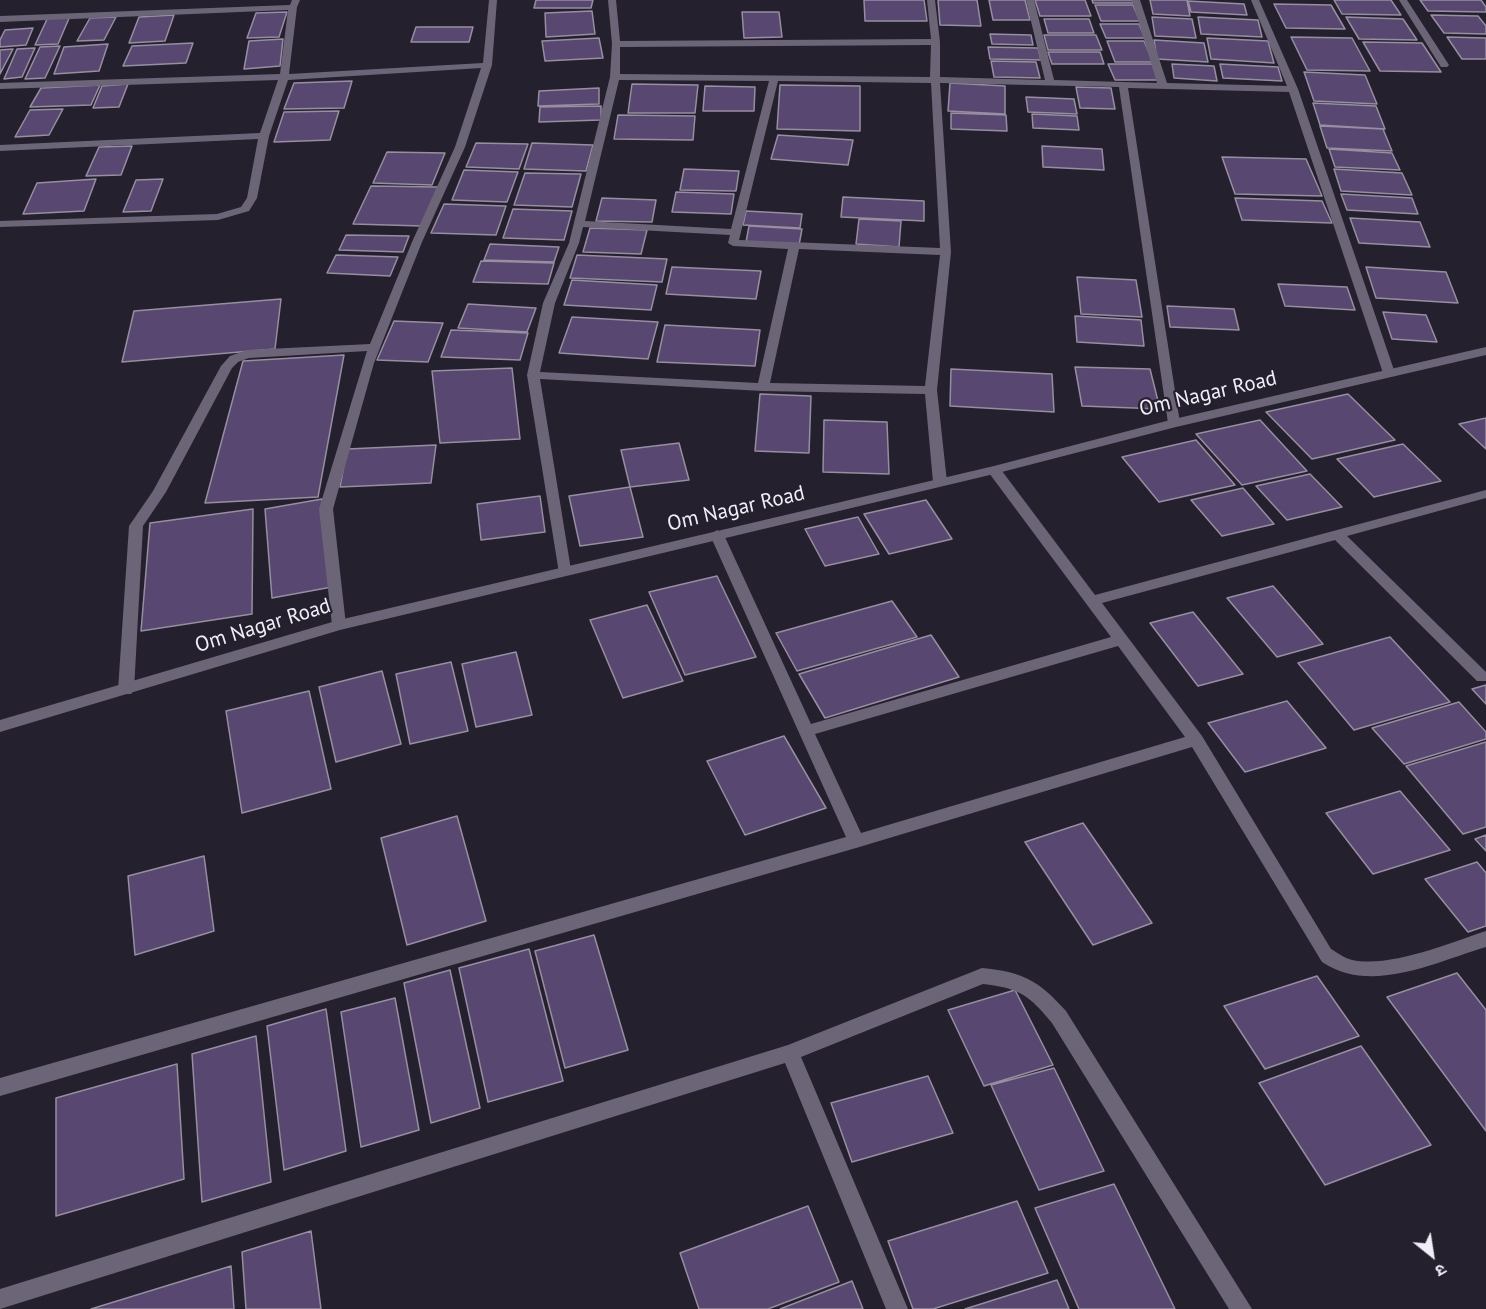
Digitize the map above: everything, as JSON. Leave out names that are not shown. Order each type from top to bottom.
[{"type":"street","points":[[339,625],[326,509],[374,347],[460,147],[487,65],[493,0]]},
{"type":"street","points":[[564,570],[533,375],[549,303],[574,243],[615,77],[616,44],[612,0]]},
{"type":"street","points":[[931,0],[936,42],[935,80],[946,252],[931,390],[940,482]]},
{"type":"street","points":[[1030,0],[1050,82]]},
{"type":"street","points":[[1136,0],[1163,86]]},
{"type":"street","points":[[1255,0],[1293,89],[1389,373]]},
{"type":"street","points":[[1403,0],[1444,66]]},
{"type":"street","points":[[0,18],[294,3],[284,77],[264,136],[249,206],[237,213],[218,217],[0,224]]},
{"type":"street","points":[[616,44],[936,42]]},
{"type":"street","points":[[0,86],[284,77],[487,65]]},
{"type":"street","points":[[615,77],[1050,82],[1293,89]]},
{"type":"street","points":[[774,79],[731,241],[736,244],[794,247],[946,252]]},
{"type":"street","points":[[1123,84],[1174,423]]},
{"type":"street","points":[[0,148],[264,136]]},
{"type":"street","points":[[579,224],[734,232]]},
{"type":"street","points":[[763,387],[794,247]]},
{"type":"street","points":[[126,690],[136,526],[159,492],[227,366],[234,358],[247,354],[374,347]]},
{"type":"street","name":"Om Nagar Road","points":[[0,726],[339,625],[993,470],[1174,423],[1486,351]]},
{"type":"street","points":[[533,375],[763,387],[931,390]]},
{"type":"street","points":[[993,470],[1196,740],[1325,954],[1336,962],[1353,968],[1391,966],[1486,939]]},
{"type":"street","points":[[1092,601],[1486,494]]},
{"type":"street","points":[[1336,533],[1482,677]]},
{"type":"street","points":[[717,536],[856,841]]},
{"type":"street","points":[[806,731],[1121,640]]},
{"type":"street","points":[[0,1087],[856,841],[1196,740]]},
{"type":"street","points":[[0,1300],[790,1053],[982,976],[1012,979],[1041,996],[1059,1017],[1241,1309]]},
{"type":"street","points":[[790,1053],[897,1309]]},
{"type":"building","points":[[536,0],[593,0],[591,8],[534,8]]},
{"type":"building","points":[[864,0],[924,0],[927,21],[865,21]]},
{"type":"building","points":[[938,0],[977,0],[981,26],[940,25]]},
{"type":"building","points":[[989,0],[1025,0],[1030,20],[993,20]]},
{"type":"building","points":[[1035,0],[1085,0],[1091,16],[1040,16]]},
{"type":"building","points":[[1092,0],[1133,0],[1134,3],[1093,3]]},
{"type":"building","points":[[1150,0],[1187,0],[1190,16],[1153,14]]},
{"type":"building","points":[[1334,0],[1391,0],[1401,15],[1342,14]]},
{"type":"building","points":[[1420,0],[1481,0],[1486,7],[1486,12],[1428,11]]},
{"type":"building","points":[[1188,1],[1244,4],[1247,15],[1191,12]]},
{"type":"building","points":[[1274,4],[1331,5],[1345,29],[1286,28]]},
{"type":"building","points":[[1095,5],[1133,5],[1140,21],[1101,21]]},
{"type":"building","points":[[592,11],[595,34],[546,37],[545,13]]},
{"type":"building","points":[[287,12],[279,37],[247,38],[256,13]]},
{"type":"building","points":[[742,12],[779,12],[782,37],[744,38]]},
{"type":"building","points":[[174,15],[165,41],[129,43],[139,17]]},
{"type":"building","points":[[1431,15],[1478,16],[1486,26],[1486,34],[1444,33]]},
{"type":"building","points":[[70,16],[58,44],[35,45],[48,17]]},
{"type":"building","points":[[116,17],[104,40],[77,41],[90,18]]},
{"type":"building","points":[[1152,17],[1192,19],[1196,38],[1155,36]]},
{"type":"building","points":[[1198,17],[1258,20],[1262,37],[1201,34]]},
{"type":"building","points":[[1346,17],[1403,19],[1417,40],[1359,39]]},
{"type":"building","points":[[1044,19],[1089,19],[1094,33],[1048,33]]},
{"type":"building","points":[[1100,24],[1139,24],[1145,38],[1106,38]]},
{"type":"building","points":[[416,27],[473,27],[469,42],[411,42]]},
{"type":"building","points":[[33,28],[26,45],[0,47],[0,40],[5,30]]},
{"type":"building","points":[[990,34],[1031,35],[1033,45],[992,44]]},
{"type":"building","points":[[1044,35],[1096,35],[1102,50],[1048,50]]},
{"type":"building","points":[[1291,37],[1352,38],[1370,71],[1307,70]]},
{"type":"building","points":[[1447,37],[1486,38],[1486,59],[1462,59]]},
{"type":"building","points":[[599,38],[603,58],[545,61],[542,41]]},
{"type":"building","points":[[1207,38],[1268,41],[1274,63],[1211,59]]},
{"type":"building","points":[[283,39],[280,66],[244,69],[249,41]]},
{"type":"building","points":[[1154,40],[1204,43],[1208,62],[1157,59]]},
{"type":"building","points":[[1107,41],[1144,41],[1153,62],[1115,62]]},
{"type":"building","points":[[1363,42],[1422,43],[1441,72],[1380,71]]},
{"type":"building","points":[[193,43],[186,63],[123,66],[132,46]]},
{"type":"building","points":[[108,44],[99,71],[54,74],[64,47]]},
{"type":"building","points":[[60,46],[45,78],[25,79],[40,47]]},
{"type":"building","points":[[988,47],[1038,48],[1041,60],[990,59]]},
{"type":"building","points":[[35,48],[22,77],[4,79],[17,49]]},
{"type":"building","points":[[13,49],[0,74],[0,50]]},
{"type":"building","points":[[1048,52],[1100,52],[1104,64],[1052,64]]},
{"type":"building","points":[[991,61],[1036,62],[1040,78],[994,77]]},
{"type":"building","points":[[1108,64],[1152,64],[1159,80],[1115,80]]},
{"type":"building","points":[[1172,64],[1214,66],[1217,81],[1174,78]]},
{"type":"building","points":[[1220,64],[1278,67],[1282,81],[1223,78]]},
{"type":"building","points":[[1304,72],[1365,75],[1377,104],[1314,101]]},
{"type":"building","points":[[352,81],[344,108],[284,109],[294,83]]},
{"type":"building","points":[[950,83],[1005,86],[1005,114],[948,111]]},
{"type":"building","points":[[128,84],[119,107],[93,108],[102,86]]},
{"type":"building","points":[[632,84],[698,85],[695,113],[628,113]]},
{"type":"building","points":[[100,85],[91,105],[30,107],[41,88]]},
{"type":"building","points":[[780,85],[860,86],[860,131],[777,129]]},
{"type":"building","points":[[705,86],[755,87],[754,111],[703,111]]},
{"type":"building","points":[[1076,87],[1111,88],[1115,109],[1080,108]]},
{"type":"building","points":[[599,88],[599,104],[538,106],[539,91]]},
{"type":"building","points":[[1026,97],[1074,99],[1077,114],[1028,112]]},
{"type":"building","points":[[1313,103],[1376,106],[1385,129],[1320,125]]},
{"type":"building","points":[[601,106],[601,120],[539,122],[540,107]]},
{"type":"building","points":[[63,109],[49,135],[15,137],[30,110]]},
{"type":"building","points":[[339,111],[330,140],[274,142],[284,112]]},
{"type":"building","points":[[951,113],[1006,115],[1007,131],[951,129]]},
{"type":"building","points":[[1032,114],[1077,116],[1079,130],[1033,128]]},
{"type":"building","points":[[618,115],[695,116],[693,140],[614,139]]},
{"type":"building","points":[[1320,126],[1383,129],[1392,151],[1327,148]]},
{"type":"building","points":[[778,135],[853,140],[848,165],[771,159]]},
{"type":"building","points":[[476,143],[528,144],[519,169],[466,167]]},
{"type":"building","points":[[532,143],[593,145],[586,171],[524,169]]},
{"type":"building","points":[[132,146],[121,175],[86,176],[99,147]]},
{"type":"building","points":[[1042,146],[1102,149],[1104,170],[1043,167]]},
{"type":"building","points":[[1329,149],[1392,153],[1400,170],[1335,167]]},
{"type":"building","points":[[387,152],[445,153],[432,185],[373,183]]},
{"type":"building","points":[[1222,157],[1306,159],[1322,196],[1235,194]]},
{"type":"building","points":[[684,169],[739,171],[736,191],[680,190]]},
{"type":"building","points":[[1334,169],[1402,173],[1412,195],[1341,191]]},
{"type":"building","points":[[464,170],[518,172],[507,202],[452,200]]},
{"type":"building","points":[[525,173],[581,174],[572,207],[514,205]]},
{"type":"building","points":[[96,179],[84,211],[23,214],[37,183]]},
{"type":"building","points":[[163,179],[151,211],[123,212],[136,180]]},
{"type":"building","points":[[371,186],[438,187],[422,226],[353,224]]},
{"type":"building","points":[[676,192],[734,194],[731,214],[672,212]]},
{"type":"building","points":[[1341,194],[1412,198],[1418,214],[1347,210]]},
{"type":"building","points":[[843,197],[924,201],[924,221],[841,217]]},
{"type":"building","points":[[602,198],[656,200],[652,222],[596,221]]},
{"type":"building","points":[[1235,198],[1322,201],[1332,223],[1242,220]]},
{"type":"building","points":[[444,204],[506,206],[496,235],[431,233]]},
{"type":"building","points":[[513,209],[572,211],[564,240],[503,238]]},
{"type":"building","points":[[746,211],[802,214],[800,228],[743,225]]},
{"type":"building","points":[[1350,218],[1420,222],[1430,247],[1359,243]]},
{"type":"building","points":[[859,219],[901,221],[899,247],[856,244]]},
{"type":"building","points":[[749,226],[802,229],[799,245],[746,242]]},
{"type":"building","points":[[590,228],[647,230],[641,254],[583,252]]},
{"type":"building","points":[[346,235],[409,236],[403,252],[339,250]]},
{"type":"building","points":[[490,244],[559,247],[554,262],[484,260]]},
{"type":"building","points":[[336,255],[398,257],[390,276],[327,273]]},
{"type":"building","points":[[577,255],[667,259],[662,282],[570,278]]},
{"type":"building","points":[[481,261],[554,263],[548,284],[473,282]]},
{"type":"building","points":[[672,267],[761,271],[756,299],[666,294]]},
{"type":"building","points":[[1366,267],[1446,272],[1458,303],[1376,298]]},
{"type":"building","points":[[1077,277],[1136,280],[1142,317],[1081,314]]},
{"type":"building","points":[[572,280],[657,285],[651,310],[564,305]]},
{"type":"building","points":[[1278,284],[1347,287],[1355,310],[1285,306]]},
{"type":"building","points":[[281,299],[275,349],[122,362],[134,311]]},
{"type":"building","points":[[468,304],[536,308],[527,332],[458,328]]},
{"type":"building","points":[[1167,306],[1234,309],[1239,330],[1170,327]]},
{"type":"building","points":[[1383,312],[1426,315],[1437,342],[1392,339]]},
{"type":"building","points":[[1075,316],[1141,320],[1144,346],[1077,342]]},
{"type":"building","points":[[572,317],[658,322],[648,359],[559,353]]},
{"type":"building","points":[[394,321],[443,323],[428,362],[377,360]]},
{"type":"building","points":[[665,325],[760,330],[755,366],[657,362]]},
{"type":"building","points":[[451,330],[528,333],[520,360],[441,357]]},
{"type":"building","points":[[344,355],[318,497],[205,503],[243,361]]},
{"type":"building","points":[[1075,367],[1150,369],[1160,409],[1082,406]]},
{"type":"building","points":[[512,368],[520,439],[440,443],[432,371]]},
{"type":"building","points":[[951,369],[1052,374],[1054,412],[950,406]]},
{"type":"building","points":[[760,394],[811,396],[809,453],[755,451]]},
{"type":"building","points":[[1348,394],[1395,440],[1312,459],[1266,412]]},
{"type":"building","points":[[1486,418],[1486,449],[1459,424]]},
{"type":"building","points":[[824,420],[887,422],[889,474],[823,472]]},
{"type":"building","points":[[1260,420],[1307,471],[1242,485],[1196,434]]},
{"type":"building","points":[[1196,440],[1235,485],[1159,502],[1122,457]]},
{"type":"building","points":[[679,443],[689,480],[630,487],[621,450]]},
{"type":"building","points":[[1403,444],[1441,481],[1374,497],[1337,459]]},
{"type":"building","points":[[436,445],[431,483],[340,487],[347,449]]},
{"type":"building","points":[[1310,474],[1342,507],[1287,520],[1256,486]]},
{"type":"building","points":[[630,487],[643,537],[580,546],[569,496]]},
{"type":"building","points":[[1243,488],[1274,524],[1222,536],[1191,500]]},
{"type":"building","points":[[540,496],[545,532],[481,540],[477,504]]},
{"type":"building","points":[[322,499],[332,587],[272,598],[265,509]]},
{"type":"building","points":[[926,500],[952,539],[889,554],[864,514]]},
{"type":"building","points":[[253,509],[252,614],[141,631],[150,523]]},
{"type":"building","points":[[858,517],[879,554],[825,566],[805,529]]},
{"type":"building","points":[[717,576],[756,657],[685,675],[649,592]]},
{"type":"building","points":[[1273,586],[1323,644],[1277,657],[1227,598]]},
{"type":"building","points":[[892,601],[917,637],[797,671],[776,633]]},
{"type":"building","points":[[647,605],[683,681],[623,698],[590,620]]},
{"type":"building","points":[[1193,612],[1243,674],[1198,686],[1150,623]]},
{"type":"building","points":[[931,635],[959,677],[825,718],[799,674]]},
{"type":"building","points":[[1390,637],[1450,702],[1354,730],[1298,663]]},
{"type":"building","points":[[516,652],[532,715],[476,727],[462,664]]},
{"type":"building","points":[[451,662],[468,731],[410,744],[396,674]]},
{"type":"building","points":[[382,671],[401,744],[336,762],[319,687]]},
{"type":"building","points":[[1486,685],[1486,704],[1472,689]]},
{"type":"building","points":[[309,691],[331,789],[242,813],[226,711]]},
{"type":"building","points":[[1287,701],[1326,748],[1245,772],[1208,723]]},
{"type":"building","points":[[1459,702],[1486,732],[1486,739],[1404,764],[1372,728]]},
{"type":"building","points":[[784,736],[826,808],[745,835],[707,761]]},
{"type":"building","points":[[1486,742],[1486,827],[1463,834],[1406,766]]},
{"type":"building","points":[[1400,791],[1450,850],[1373,874],[1326,813]]},
{"type":"building","points":[[457,816],[486,921],[407,945],[381,838]]},
{"type":"building","points":[[1083,823],[1152,923],[1093,945],[1025,842]]},
{"type":"building","points":[[1486,835],[1486,851],[1475,839]]},
{"type":"building","points":[[204,856],[214,931],[135,955],[128,876]]},
{"type":"building","points":[[1477,862],[1486,873],[1486,926],[1468,932],[1425,879]]},
{"type":"building","points":[[594,935],[628,1050],[565,1068],[535,951]]},
{"type":"building","points":[[529,949],[563,1081],[488,1102],[459,968]]},
{"type":"building","points":[[450,970],[480,1108],[431,1123],[404,983]]},
{"type":"building","points":[[1457,973],[1486,1010],[1486,1131],[1387,997]]},
{"type":"building","points":[[1317,976],[1359,1036],[1265,1069],[1224,1006]]},
{"type":"building","points":[[1015,990],[1053,1065],[984,1086],[948,1010]]},
{"type":"building","points":[[395,998],[419,1130],[361,1147],[341,1012]]},
{"type":"building","points":[[326,1009],[346,1151],[284,1170],[267,1026]]},
{"type":"building","points":[[256,1036],[271,1182],[202,1202],[192,1054]]},
{"type":"building","points":[[1361,1046],[1431,1145],[1325,1185],[1259,1083]]},
{"type":"building","points":[[177,1064],[184,1179],[56,1216],[56,1098]]},
{"type":"building","points":[[1054,1068],[1104,1171],[1039,1190],[991,1085]]},
{"type":"building","points":[[928,1076],[953,1133],[852,1162],[831,1103]]},
{"type":"building","points":[[1114,1184],[1175,1309],[1079,1309],[1035,1208]]},
{"type":"building","points":[[1017,1201],[1048,1273],[933,1309],[913,1309],[888,1241]]},
{"type":"building","points":[[808,1206],[839,1282],[768,1309],[699,1309],[680,1253]]},
{"type":"building","points":[[311,1231],[321,1309],[246,1309],[242,1252]]},
{"type":"building","points":[[231,1266],[234,1309],[91,1309]]},
{"type":"building","points":[[1057,1280],[1069,1309],[965,1309]]},
{"type":"building","points":[[852,1281],[863,1309],[780,1309]]}]
